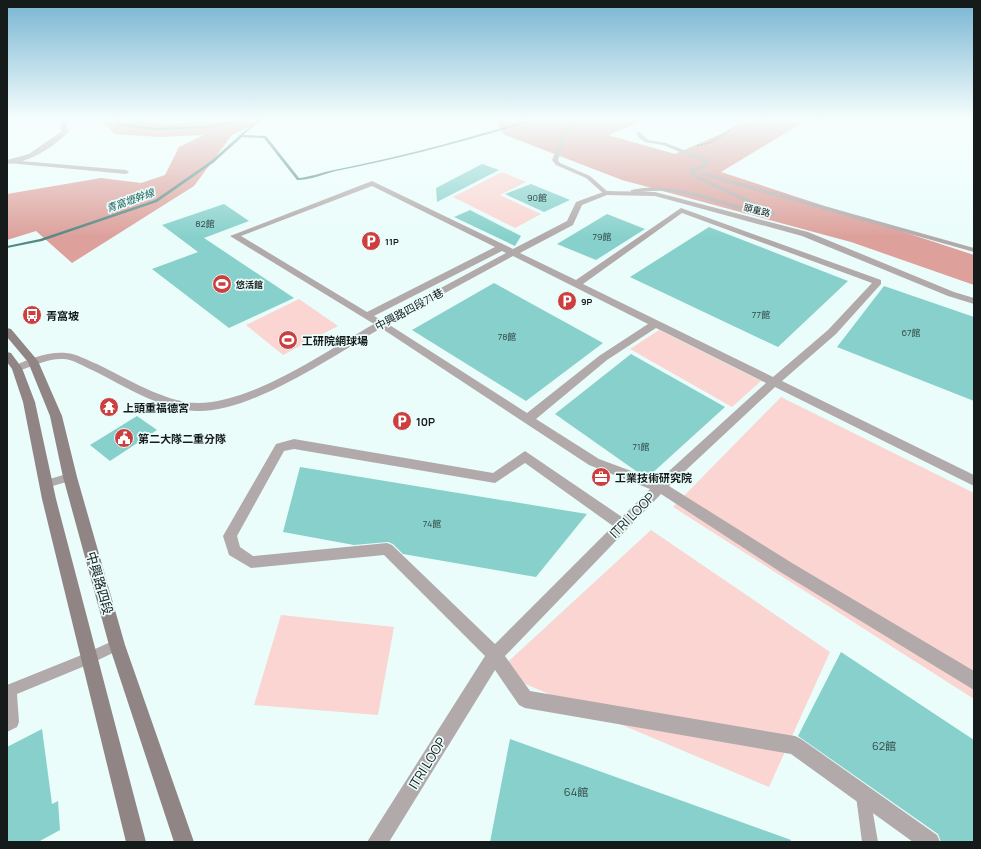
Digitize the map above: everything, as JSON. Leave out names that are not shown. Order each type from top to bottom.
[{"type":"main road","name":"中興路四段","points":[[7,331],[33,362],[56,416],[70,477],[117,645],[184,842]]},
{"type":"main road","points":[[7,355],[18,368],[28,402],[88,659],[136,842]]},
{"type":"street","points":[[9,162],[20,159]]},
{"type":"street","points":[[974,481],[372,183],[234,236],[381,324],[594,462],[660,487],[787,568],[974,681]]},
{"type":"street","name":"頭重路","points":[[542,238],[570,223],[579,204],[606,193],[655,194],[786,228],[951,294],[974,301]]},
{"type":"street","name":"ITRI LOOP","points":[[377,842],[495,655],[660,487],[774,382],[832,332],[878,282],[681,210],[576,284]]},
{"type":"street","name":"中興路四段71巷","points":[[18,368],[49,357],[66,356],[117,376],[171,402],[199,407],[224,404],[277,383],[381,324],[542,238]]},
{"type":"street","points":[[368,316],[503,247]]},
{"type":"street","points":[[528,419],[603,358],[656,323]]},
{"type":"street","points":[[622,525],[525,456],[494,478],[294,444],[280,447],[230,536],[234,551],[251,562],[386,549],[495,655],[525,699],[795,745],[930,842]]},
{"type":"lane","points":[[556,159],[558,164],[588,177],[606,193]]},
{"type":"lane","points":[[692,171],[708,164],[707,161],[701,159]]},
{"type":"lane","points":[[9,162],[126,172]]},
{"type":"lane","points":[[633,191],[643,187],[657,187],[760,214],[771,215],[774,212],[693,175],[692,171]]},
{"type":"lane","points":[[692,171],[974,250]]},
{"type":"lane","points":[[46,484],[70,477]]},
{"type":"lane","points":[[7,725],[12,722],[10,690],[88,659],[117,645]]},
{"type":"lane","points":[[862,792],[870,842]]},
{"type":"shaded area","points":[[173,159],[214,159],[194,186],[72,263],[36,231],[7,240],[7,194],[101,178],[141,183],[165,175]]},
{"type":"shaded area","points":[[567,159],[743,159],[721,172],[974,255],[974,285],[851,242],[622,180]]},
{"type":"shaded area","points":[[502,172],[526,182],[500,195],[541,214],[515,228],[453,197]]},
{"type":"shaded area","name":"工研院網球場","points":[[299,299],[338,326],[283,355],[246,325]]},
{"type":"shaded area","points":[[659,330],[761,381],[732,407],[630,349]]},
{"type":"shaded area","points":[[781,397],[974,493],[974,699],[673,507]]},
{"type":"shaded area","points":[[651,530],[830,652],[769,787],[497,672]]},
{"type":"shaded area","points":[[281,615],[394,627],[378,715],[254,705]]},
{"type":"building","points":[[482,164],[499,170],[437,202],[436,188]]},
{"type":"building","points":[[531,184],[570,200],[544,212],[505,194]]},
{"type":"building","name":"悠活館","points":[[224,204],[249,221],[204,238],[294,298],[229,328],[152,269],[198,252],[162,225]]},
{"type":"building","points":[[470,210],[521,236],[515,246],[454,217]]},
{"type":"building","points":[[607,214],[645,229],[596,260],[557,244]]},
{"type":"building","points":[[709,227],[848,281],[778,347],[630,277]]},
{"type":"building","points":[[494,283],[603,343],[526,401],[412,330]]},
{"type":"building","points":[[884,286],[974,317],[974,401],[837,347]]},
{"type":"building","points":[[631,354],[725,407],[649,476],[636,471],[555,414]]},
{"type":"building","name":"第二大隊二重分隊","points":[[137,416],[157,430],[110,461],[90,445]]},
{"type":"building","points":[[300,467],[587,514],[536,577],[403,554],[393,544],[388,542],[354,545],[283,532]]},
{"type":"building","points":[[841,652],[974,740],[974,842],[941,842],[938,834],[798,736]]},
{"type":"building","points":[[42,729],[52,804],[58,801],[60,830],[38,842],[7,842],[7,747]]},
{"type":"building","points":[[510,739],[791,840],[790,842],[490,842]]},
{"type":"waterway","name":"青窩壢幹線","points":[[7,247],[41,240],[156,201],[216,159]]},
{"type":"waterway","points":[[282,159],[298,179],[314,177],[391,159]]},
{"type":"place","name":"11P","points":[[371,241]]},
{"type":"place","name":"悠活館","points":[[222,284]]},
{"type":"place","name":"9P","points":[[567,301]]},
{"type":"place","name":"青窩坡","points":[[32,315]]},
{"type":"place","name":"工研院網球場","points":[[288,340]]},
{"type":"place","name":"上頭重福德宮","points":[[109,407]]},
{"type":"place","name":"10P","points":[[402,421]]},
{"type":"place","name":"第二大隊二重分隊","points":[[124,438]]},
{"type":"place","name":"工業技術研究院","points":[[601,477]]}]
